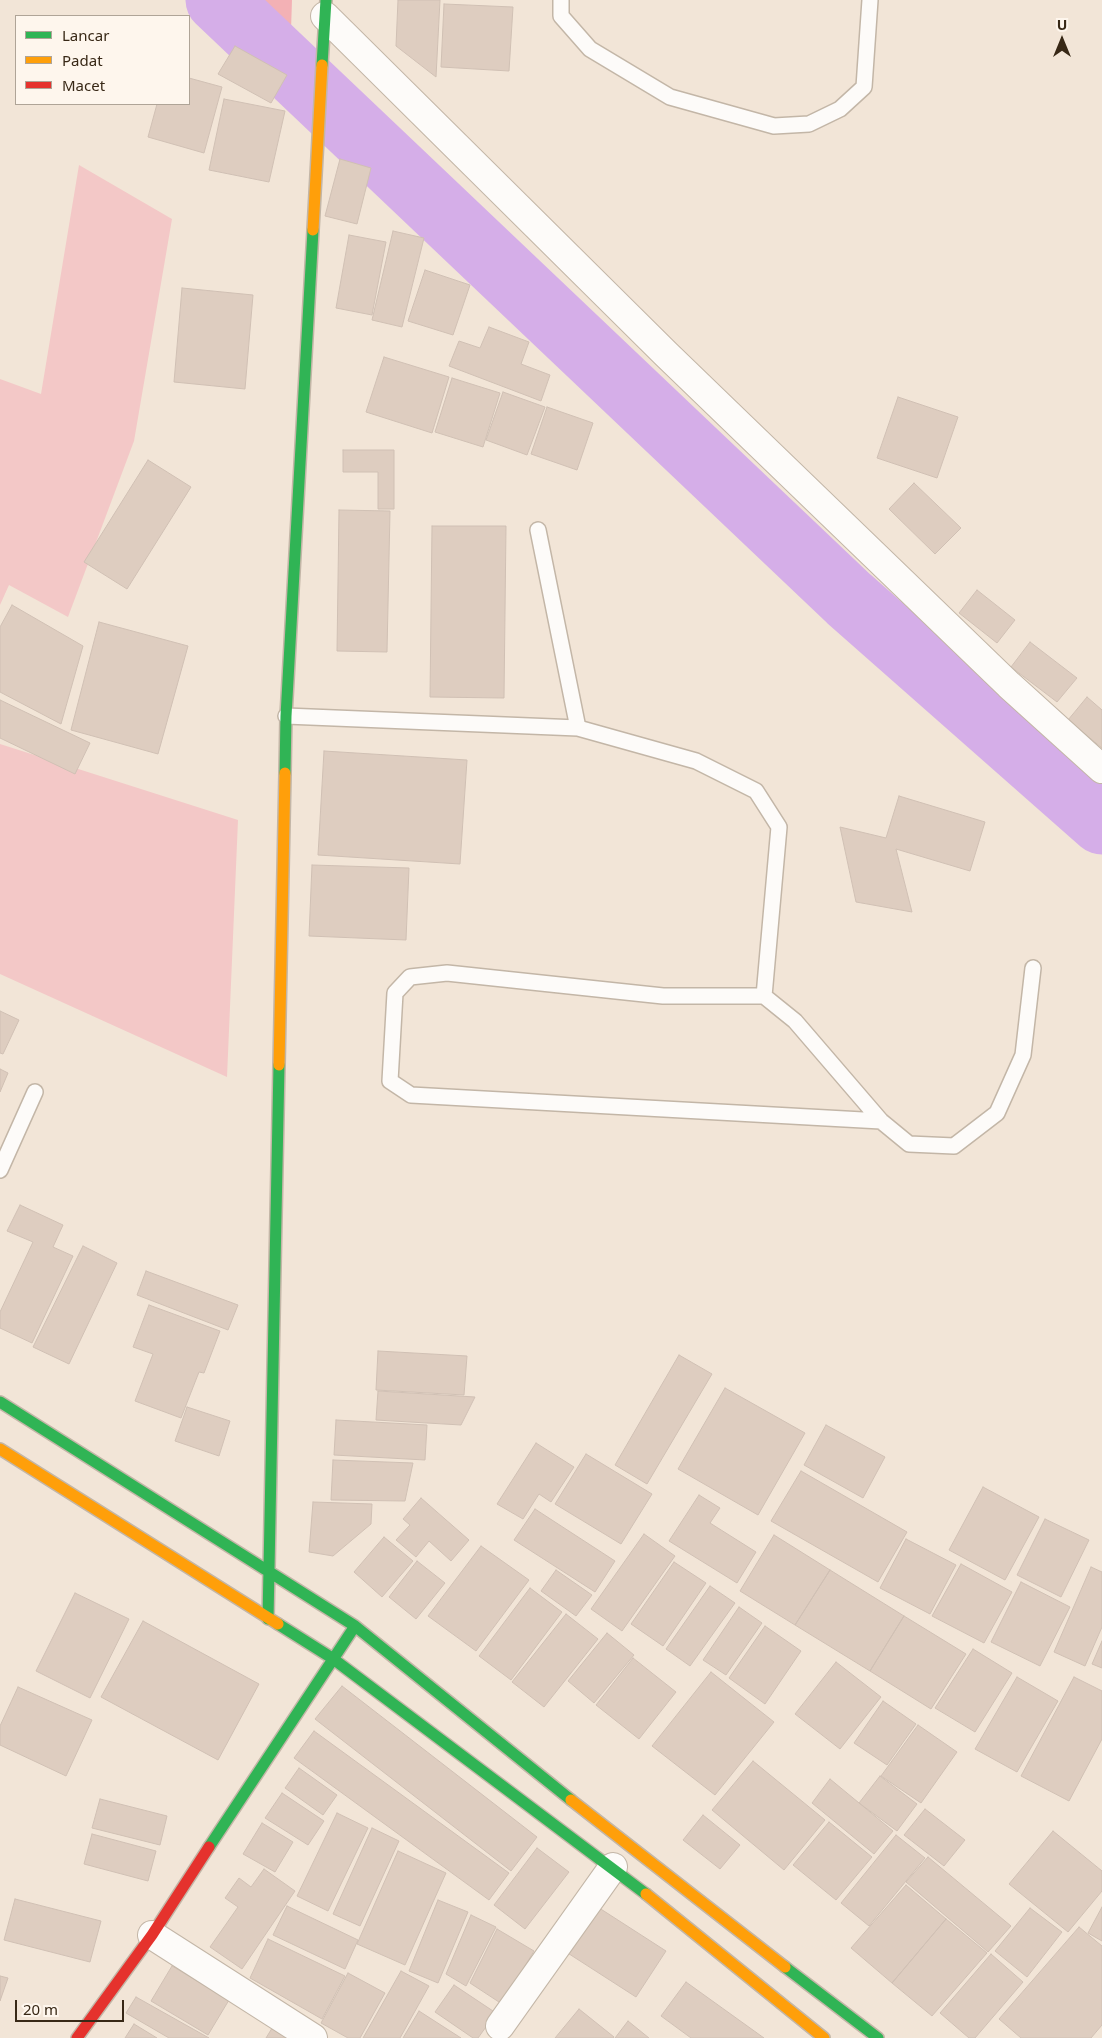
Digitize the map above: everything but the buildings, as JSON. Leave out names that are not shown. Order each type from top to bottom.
[{"type":"main road","points":[[268,1620],[286,716],[325,17]]},
{"type":"main road","points":[[0,1402],[356,1626],[649,1863],[878,2038]]},
{"type":"main road","points":[[0,1449],[268,1620],[332,1658],[613,1867],[824,2038]]},
{"type":"main road","points":[[77,2038],[152,1935],[332,1658],[356,1626]]},
{"type":"street","points":[[325,17],[666,354],[1009,685],[1102,769]]},
{"type":"street","points":[[500,2026],[613,1867]]},
{"type":"street","points":[[152,1935],[313,2038]]},
{"type":"lane","points":[[561,0],[561,16],[590,50],[670,98],[774,126],[809,124],[840,109],[864,87],[870,0]]},
{"type":"lane","points":[[538,530],[578,728]]},
{"type":"lane","points":[[286,716],[578,728],[696,761],[756,791],[779,827],[764,996]]},
{"type":"lane","points":[[881,1120],[411,1095],[390,1081],[394,993],[410,977],[447,974],[663,996],[764,996],[795,1022],[881,1120],[909,1144],[954,1146],[997,1113],[1023,1055],[1033,968]]},
{"type":"lane","points":[[0,1170],[35,1092]]},
{"type":"shaded area","points":[[260,0],[292,0],[291,30]]},
{"type":"shaded area","points":[[79,165],[172,219],[134,441],[68,617],[9,585],[0,605],[0,379],[41,394]]},
{"type":"shaded area","points":[[0,744],[238,820],[227,1077],[0,974]]},
{"type":"waterway","points":[[218,0],[849,599],[1102,822]]},
{"type":"traffic: fast","points":[[322,65],[326,0]]},
{"type":"traffic: fast","points":[[285,773],[286,716],[313,230]]},
{"type":"traffic: fast","points":[[268,1619],[279,1065]]},
{"type":"traffic: fast","points":[[0,1402],[355,1626],[571,1800]]},
{"type":"traffic: fast","points":[[278,1624],[332,1658],[646,1894]]},
{"type":"traffic: fast","points":[[209,1847],[355,1626]]},
{"type":"traffic: fast","points":[[785,1967],[878,2038]]},
{"type":"traffic: slow","points":[[313,230],[322,65]]},
{"type":"traffic: slow","points":[[279,1065],[285,773]]},
{"type":"traffic: slow","points":[[0,1449],[278,1624]]},
{"type":"traffic: slow","points":[[571,1800],[785,1967]]},
{"type":"traffic: slow","points":[[646,1894],[824,2038]]},
{"type":"traffic: jam","points":[[77,2038],[152,1935],[209,1847]]}]
